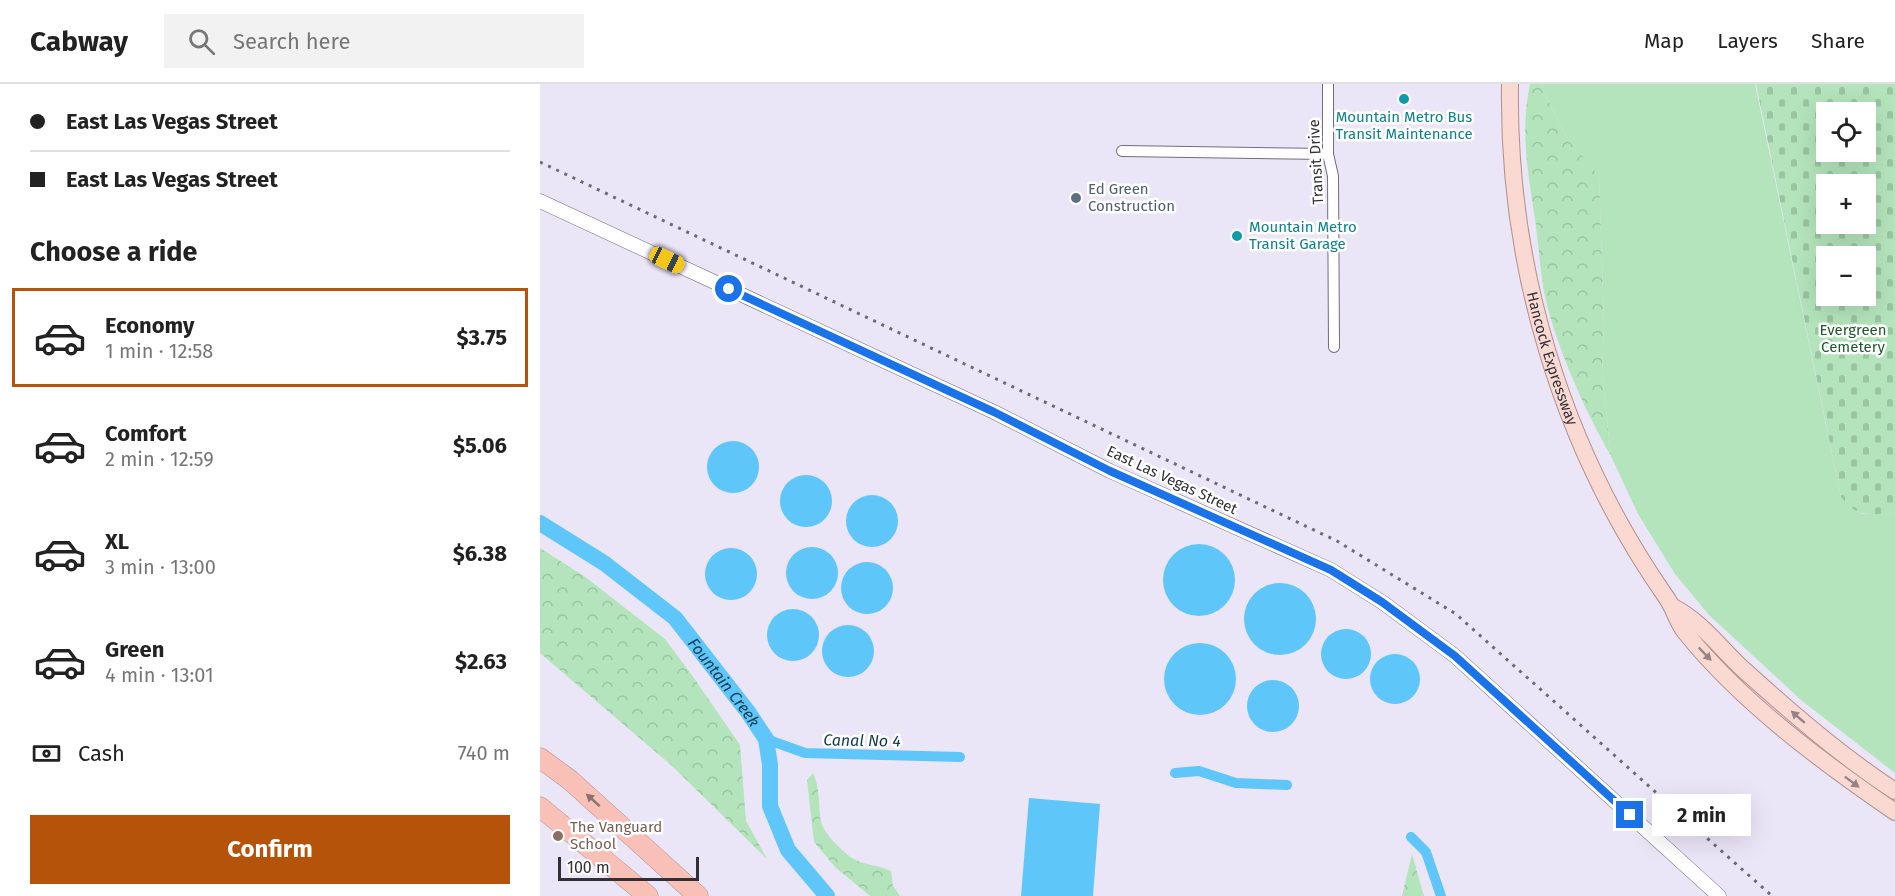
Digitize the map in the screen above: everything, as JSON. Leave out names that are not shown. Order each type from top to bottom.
[{"type":"highway","points":[[540,758],[570,780],[698,896]]},
{"type":"highway","points":[[540,807],[648,896]]},
{"type":"highway","points":[[607,860],[638,896]]},
{"type":"main road","name":"Hancock Expressway","points":[[1510,84],[1513,185],[1529,283],[1550,362],[1583,448],[1627,537],[1673,607],[1683,630],[1734,683],[1812,752],[1895,812]]},
{"type":"main road","name":"Hancock Expressway","points":[[1673,607],[1691,616],[1745,671],[1823,738],[1895,790]]},
{"type":"street","name":"Transit Drive","points":[[1328,84],[1328,154],[1333,176],[1334,347]]},
{"type":"street","points":[[1122,151],[1328,154]]},
{"type":"street","name":"East Las Vegas Street","points":[[540,201],[994,412],[1110,471],[1331,570],[1382,602],[1455,656],[1719,896]]},
{"type":"green space","points":[[1530,84],[1540,84],[1566,137],[1599,176],[1604,322],[1602,375],[1611,456],[1571,374],[1554,329],[1543,287],[1526,152],[1525,135]]},
{"type":"green space","points":[[1540,84],[1755,84],[1841,497],[1862,514],[1895,513],[1895,773],[1801,700],[1709,615],[1675,574],[1638,514],[1611,456],[1602,375],[1604,322],[1599,177],[1566,137]]},
{"type":"green space","name":"Evergreen Cemetery","points":[[1756,84],[1895,84],[1895,513],[1865,514],[1847,504],[1841,497]]},
{"type":"green space","points":[[540,548],[584,576],[665,639],[694,678],[740,745],[746,821],[767,859],[671,765],[540,653]]},
{"type":"green space","points":[[813,773],[818,788],[821,822],[825,831],[852,858],[891,871],[893,886],[900,896],[870,896],[835,867],[814,842],[807,780]]},
{"type":"green space","points":[[1412,854],[1424,896],[1402,896]]},
{"type":"water","points":[[733,441],[743,443],[751,449],[757,457],[759,467],[757,477],[751,485],[743,491],[733,493],[723,491],[715,485],[709,477],[707,467],[709,457],[715,449],[723,443]]},
{"type":"water","points":[[806,475],[816,477],[824,483],[830,491],[832,501],[830,511],[824,519],[816,525],[806,527],[796,525],[788,519],[782,511],[780,501],[782,491],[788,483],[796,477]]},
{"type":"water","points":[[872,495],[882,497],[890,503],[896,511],[898,521],[896,531],[890,539],[882,545],[872,547],[862,545],[854,539],[848,531],[846,521],[848,511],[854,503],[862,497]]},
{"type":"water","points":[[1199,544],[1213,547],[1225,554],[1232,566],[1235,580],[1232,594],[1225,606],[1213,613],[1199,616],[1185,613],[1173,606],[1166,594],[1163,580],[1166,566],[1173,554],[1185,547]]},
{"type":"water","points":[[812,547],[822,549],[830,555],[836,563],[838,573],[836,583],[830,591],[822,597],[812,599],[802,597],[794,591],[788,583],[786,573],[788,563],[794,555],[802,549]]},
{"type":"water","points":[[731,548],[741,550],[749,556],[755,564],[757,574],[755,584],[749,592],[741,598],[731,600],[721,598],[713,592],[707,584],[705,574],[707,564],[713,556],[721,550]]},
{"type":"water","points":[[867,562],[877,564],[885,570],[891,578],[893,588],[891,598],[885,606],[877,612],[867,614],[857,612],[849,606],[843,598],[841,588],[843,578],[849,570],[857,564]]},
{"type":"water","points":[[1273,583],[1287,583],[1306,593],[1316,612],[1316,626],[1306,645],[1287,655],[1273,655],[1254,645],[1244,626],[1244,612],[1254,593]]},
{"type":"water","points":[[793,609],[803,611],[811,617],[817,625],[819,635],[817,645],[811,653],[803,659],[793,661],[783,659],[775,653],[769,645],[767,635],[769,625],[775,617],[783,611]]},
{"type":"water","points":[[848,625],[858,627],[866,633],[872,641],[874,651],[872,661],[866,669],[858,675],[848,677],[838,675],[830,669],[824,661],[822,651],[824,641],[830,633],[838,627]]},
{"type":"water","points":[[1341,629],[1351,629],[1364,636],[1371,649],[1371,659],[1364,672],[1351,679],[1341,679],[1332,675],[1325,668],[1321,659],[1321,649],[1325,640],[1332,633]]},
{"type":"water","points":[[1193,643],[1207,643],[1226,653],[1236,672],[1236,686],[1226,705],[1207,715],[1193,715],[1174,705],[1164,686],[1164,672],[1174,653]]},
{"type":"water","points":[[1390,654],[1400,654],[1413,661],[1420,674],[1420,684],[1413,697],[1400,704],[1390,704],[1381,700],[1374,693],[1370,684],[1370,674],[1374,665],[1381,658]]},
{"type":"water","points":[[1268,680],[1278,680],[1292,687],[1299,706],[1292,725],[1278,732],[1268,732],[1258,728],[1251,721],[1247,711],[1247,701],[1251,691],[1258,684]]},
{"type":"water","points":[[1029,798],[1100,804],[1093,896],[1021,896]]},
{"type":"waterway","name":"Fountain Creek","points":[[540,523],[604,563],[675,618],[748,712],[766,739],[770,765],[770,806],[788,850],[827,896]]},
{"type":"waterway","name":"Canal No 4","points":[[766,739],[805,753],[960,757]]},
{"type":"waterway","name":"Canal No 4","points":[[1175,773],[1199,771],[1236,783],[1287,785]]},
{"type":"waterway","name":"Canal No 4","points":[[1411,837],[1426,852],[1441,896]]},
{"type":"railway","points":[[540,162],[1337,541],[1456,614],[1772,896]]},
{"type":"place","name":"Mountain Metro Bus Transit Maintenance","points":[[1404,99]]},
{"type":"place","name":"Ed Green Construction","points":[[1076,198]]},
{"type":"place","name":"Mountain Metro Transit Garage","points":[[1237,236]]},
{"type":"place","name":"The Vanguard School","points":[[558,836]]},
{"type":"route","points":[[729,289],[994,412],[1110,471],[1331,570],[1382,602],[1455,656],[1630,815]]}]
